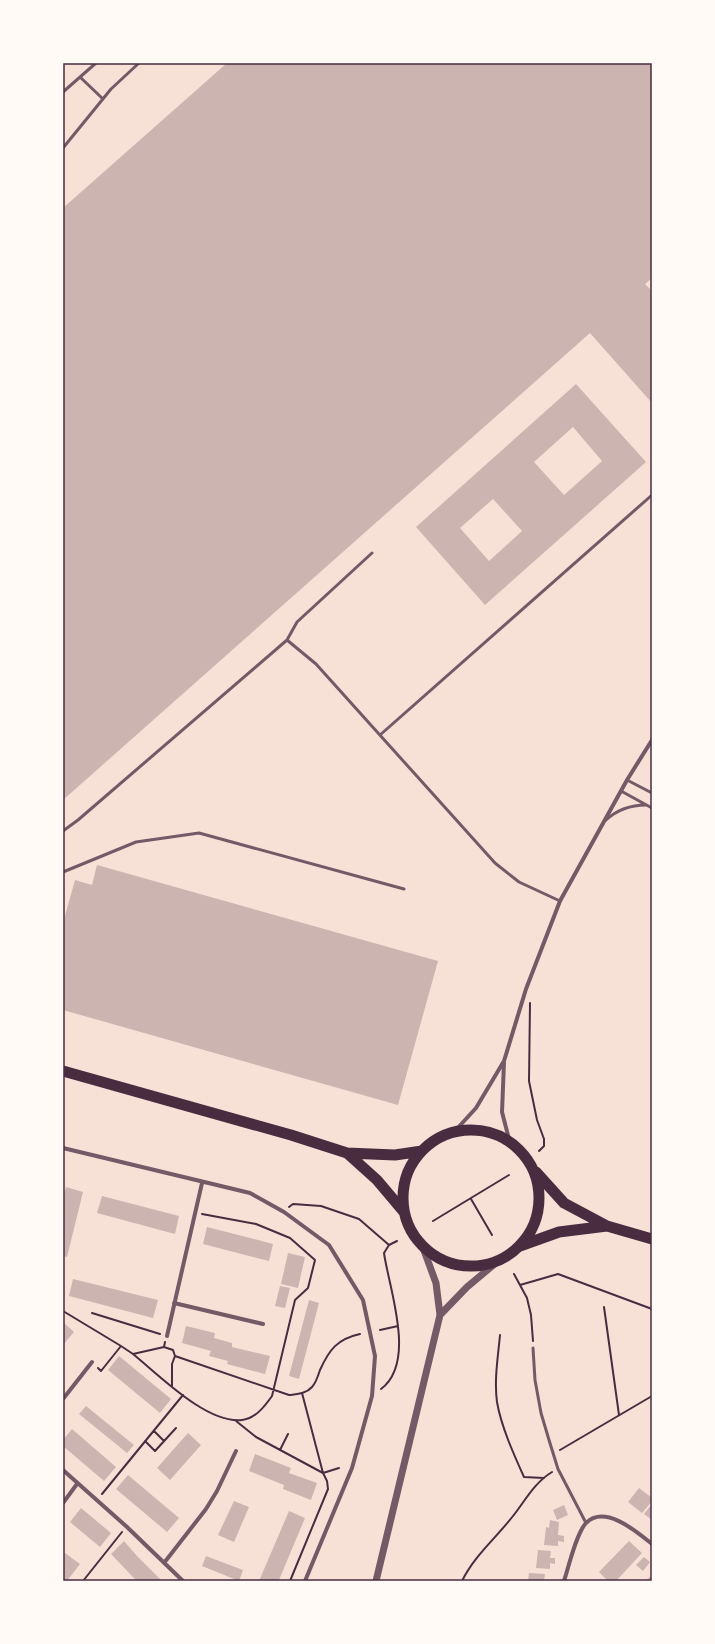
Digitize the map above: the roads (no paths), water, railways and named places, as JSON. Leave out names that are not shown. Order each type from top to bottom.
[{"type":"highway","points":[[63,1071],[291,1135],[347,1154],[395,1155],[422,1151]]},
{"type":"highway","points":[[607,1226],[559,1232],[520,1246],[497,1262],[482,1266],[460,1266],[444,1262],[429,1253],[412,1234],[404,1212],[403,1192],[408,1170],[422,1151],[441,1136],[460,1130],[479,1130],[499,1136],[518,1148],[533,1169],[564,1203],[607,1226],[652,1239]]},
{"type":"highway","points":[[347,1154],[377,1180],[404,1212]]},
{"type":"highway","points":[[520,1246],[530,1234],[538,1212],[539,1189],[533,1169]]},
{"type":"street","points":[[454,1132],[476,1108],[504,1061],[526,989],[560,901],[627,780],[652,740]]},
{"type":"street","points":[[504,1061],[502,1112],[510,1143]]},
{"type":"street","points":[[63,1148],[202,1183],[250,1193],[284,1212],[330,1245],[362,1300],[375,1356],[372,1396],[352,1468],[306,1581]]},
{"type":"street","points":[[167,1336],[202,1183]]},
{"type":"street","points":[[376,1581],[440,1315],[436,1283],[422,1245]]},
{"type":"street","points":[[440,1315],[467,1287],[497,1262]]},
{"type":"street","points":[[174,1303],[263,1324]]},
{"type":"street","points":[[63,1399],[92,1362]]},
{"type":"street","points":[[164,1563],[206,1509],[217,1491],[236,1451]]},
{"type":"street","points":[[63,1470],[127,1527],[183,1581]]},
{"type":"street","points":[[63,1503],[78,1484]]},
{"type":"street","points":[[564,1581],[574,1550],[586,1523],[592,1519],[604,1517],[621,1521],[652,1544]]},
{"type":"lane","points":[[63,92],[96,63]]},
{"type":"lane","points":[[63,148],[111,89],[140,63]]},
{"type":"lane","points":[[80,77],[103,99]]},
{"type":"lane","points":[[380,735],[652,496]]},
{"type":"lane","points":[[63,831],[84,815],[287,640],[297,622],[372,553]]},
{"type":"lane","points":[[287,640],[316,664],[495,863],[519,882],[560,901]]},
{"type":"lane","points":[[627,780],[652,793]]},
{"type":"lane","points":[[621,791],[652,808]]},
{"type":"lane","points":[[604,822],[611,815],[623,808],[646,804]]},
{"type":"lane","points":[[63,872],[136,842],[200,833],[404,889]]},
{"type":"lane","points":[[533,1348],[535,1380],[541,1413],[558,1469],[586,1523]]}]
